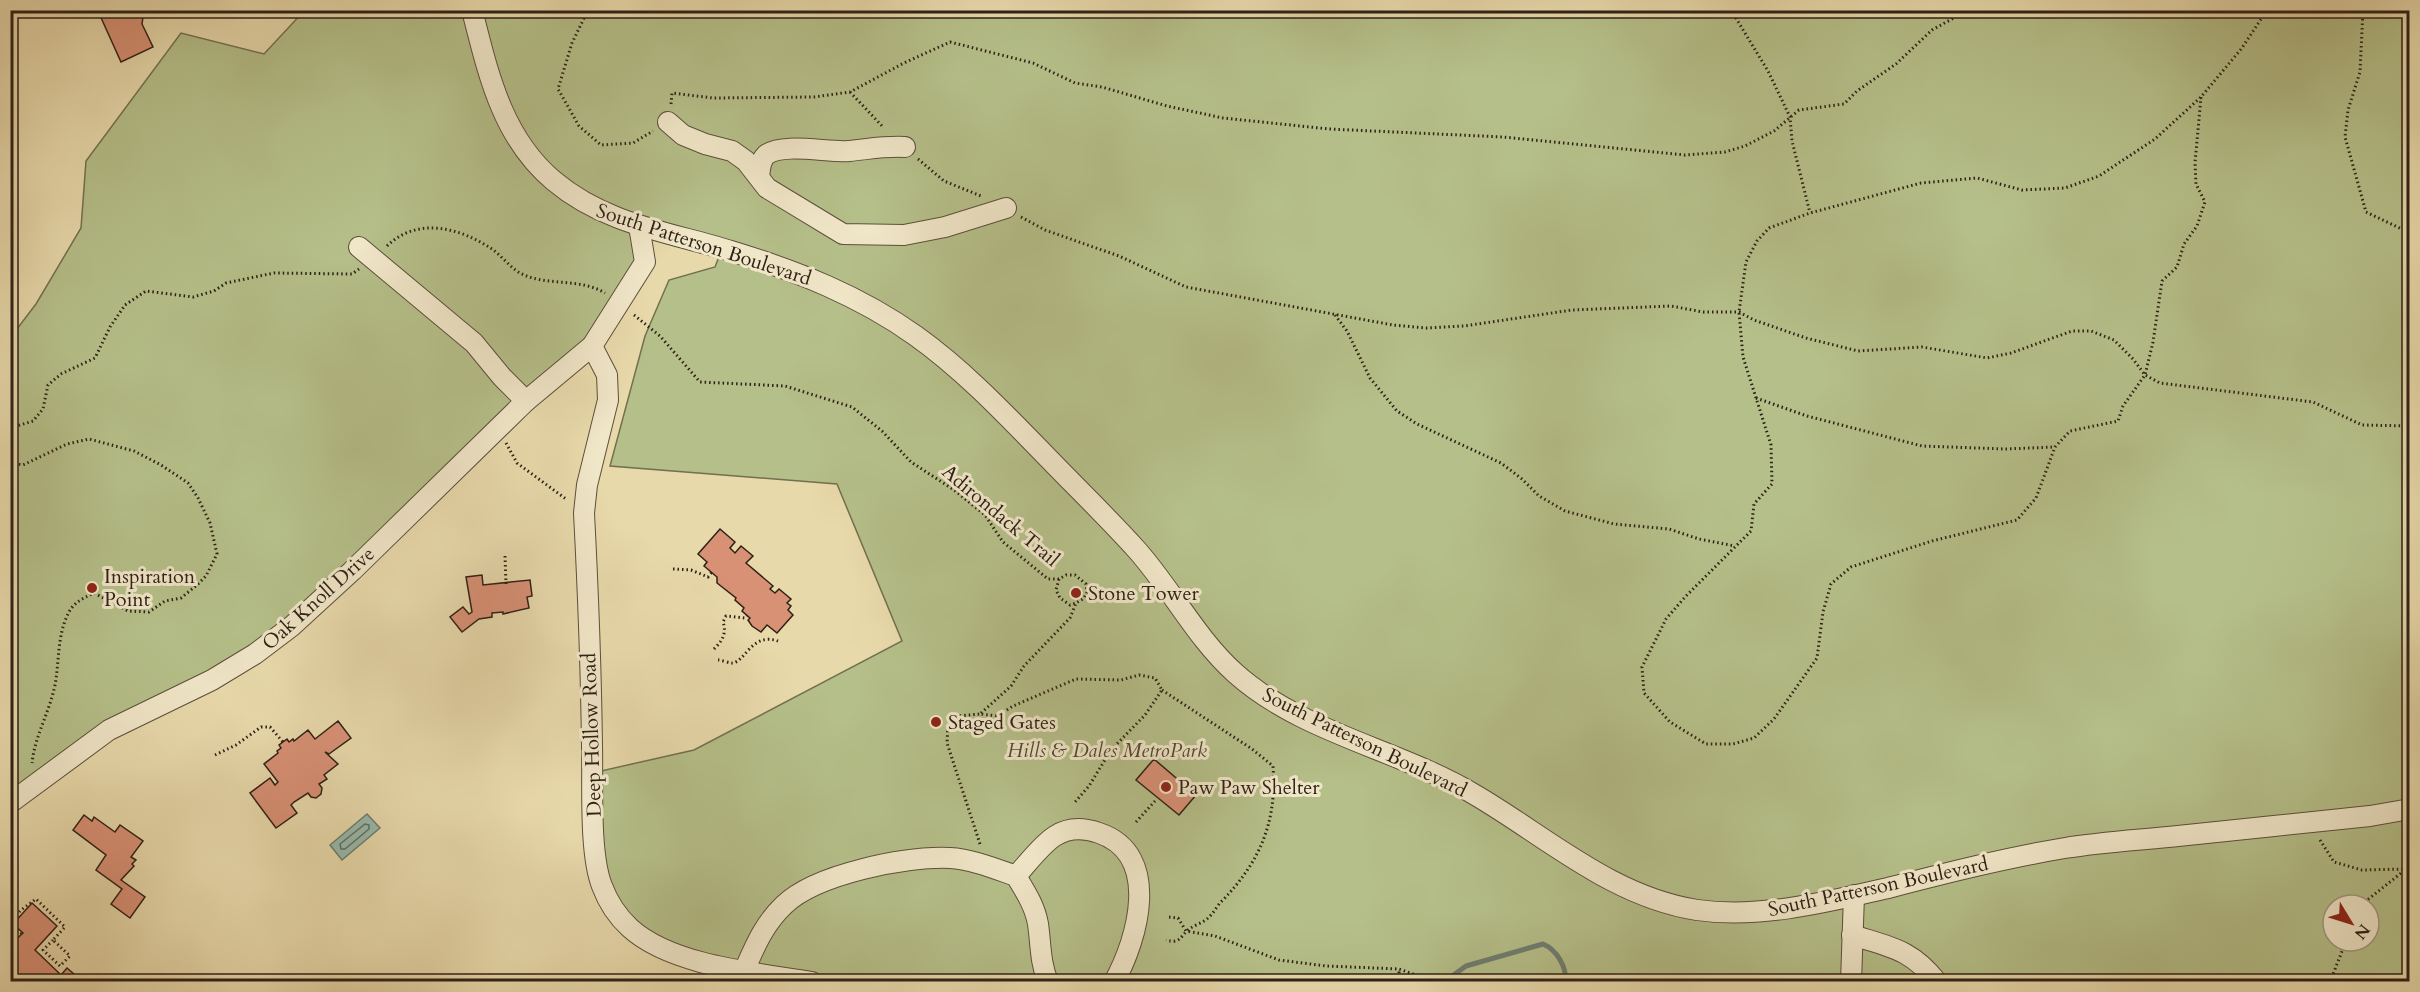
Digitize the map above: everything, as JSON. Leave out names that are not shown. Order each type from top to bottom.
[{"type":"street","name":"South Patterson Boulevard","points":[[472,10],[501,111],[529,157],[550,179],[593,209],[639,226],[786,268],[854,298],[915,335],[952,364],[997,406],[1137,550],[1213,650],[1233,672],[1264,696],[1315,723],[1427,768],[1473,793],[1591,871],[1623,887],[1664,902],[1696,910],[1743,912],[1819,903],[2067,848],[2370,816],[2409,809]]},
{"type":"street","points":[[668,122],[683,135],[732,151],[747,161],[767,188],[843,234],[904,235],[945,227],[1006,208]]},
{"type":"street","points":[[759,177],[760,164],[767,154],[776,151],[793,149],[848,152],[879,146],[905,147]]},
{"type":"street","name":"Oak Knoll Drive","points":[[10,803],[109,730],[212,680],[255,654],[292,626],[352,571],[496,428],[592,346],[621,304],[645,262],[639,226]]},
{"type":"street","points":[[359,247],[474,342],[502,377],[526,401]]},
{"type":"street","name":"Deep Hollow Road","points":[[592,346],[607,375],[608,400],[587,485],[584,513],[592,790],[596,863],[602,886],[613,909],[630,928],[673,952],[694,960],[744,971],[812,981]]},
{"type":"street","points":[[1016,876],[1055,836],[1071,830],[1086,828],[1104,834],[1122,846],[1133,858],[1140,880],[1137,917],[1125,962],[1114,981]]},
{"type":"street","points":[[744,971],[763,928],[786,903],[819,884],[865,868],[926,859],[952,858],[1016,876],[1031,902],[1038,922],[1042,966],[1048,981]]},
{"type":"street","points":[[1851,981],[1854,895]]},
{"type":"street","points":[[1852,935],[1907,953],[1923,965],[1937,981]]},
{"type":"path","points":[[588,10],[572,43],[558,89],[579,126],[602,145],[633,143],[668,122],[672,93],[713,98],[814,97],[850,93],[904,63],[950,42],[1033,63],[1075,83],[1102,87],[1167,106],[1223,118],[1329,129],[1503,137],[1685,155],[1725,152],[1745,146],[1774,131],[1799,110],[1844,104],[1857,91],[1896,64],[1932,30],[1968,10]]},
{"type":"path","points":[[1731,10],[1768,71],[1790,117],[1792,141],[1810,213]]},
{"type":"path","points":[[2201,97],[2195,163],[2196,184],[2205,202],[2197,226],[2184,244],[2177,267],[2162,281],[2153,342],[2145,375],[2123,406],[2118,421],[2070,431],[2055,447],[2036,498],[2017,520],[1932,541],[1851,567],[1831,584],[1823,612],[1817,658],[1774,719],[1754,738],[1733,744],[1706,744],[1670,722],[1644,693],[1642,667],[1666,619],[1751,531],[1754,504],[1772,484],[1771,445],[1743,357],[1739,312],[1746,262],[1757,241],[1769,228],[1810,213],[1921,183],[1977,178],[2022,190],[2065,188],[2099,176],[2155,139],[2201,97],[2242,48],[2267,10]]},
{"type":"path","points":[[2363,10],[2360,72],[2348,110],[2345,137],[2366,213],[2409,233]]},
{"type":"path","points":[[850,93],[905,147],[944,181],[971,191],[1045,230],[1119,256],[1186,287],[1393,325],[1426,328],[1464,326],[1572,310],[1626,307],[1671,306],[1703,312],[1739,312],[1754,320],[1806,338],[1858,351],[1922,347],[1987,358],[2011,353],[2072,331],[2091,331],[2114,340],[2145,375],[2160,382],[2313,402],[2362,425],[2409,426]]},
{"type":"path","name":"Adirondack Trail","points":[[10,428],[33,421],[43,409],[48,385],[61,374],[95,358],[110,327],[125,305],[146,291],[192,297],[214,291],[226,283],[274,273],[351,274],[375,260],[389,243],[411,231],[429,226],[459,231],[492,249],[524,275],[598,289],[621,304],[660,336],[700,382],[785,386],[852,407],[882,431],[911,462],[954,490],[985,515],[1003,542],[1048,579],[1075,575],[1086,584],[1087,593],[1083,600],[1076,603],[1070,618],[1024,666],[1011,686],[980,714]]},
{"type":"path","points":[[1334,314],[1347,331],[1370,378],[1397,411],[1417,424],[1501,463],[1548,501],[1593,520],[1669,529],[1699,539],[1736,546]]},
{"type":"path","points":[[1756,398],[1807,416],[1922,446],[2005,449],[2055,447]]},
{"type":"path","points":[[496,428],[517,463],[584,513]]},
{"type":"path","points":[[10,464],[23,465],[67,444],[89,440],[134,451],[188,483],[210,523],[217,554],[206,576],[197,585],[181,598],[165,601],[149,612],[128,611],[94,593],[76,601],[67,615],[61,636],[57,656],[57,678],[36,744],[32,771]]},
{"type":"path","points":[[505,556],[506,584]]},
{"type":"path","points":[[673,569],[691,570],[708,577],[712,572]]},
{"type":"path","points":[[1059,579],[1056,590],[1060,598],[1070,605],[1076,603]]},
{"type":"path","points":[[714,649],[722,641],[726,630],[723,622],[726,616],[745,618],[747,616]]},
{"type":"path","points":[[718,660],[733,663],[750,646],[768,639],[778,640]]},
{"type":"path","points":[[978,864],[980,843],[947,743],[948,725],[958,716],[980,714],[998,716],[1013,706],[1076,679],[1121,680],[1138,675],[1155,678],[1162,690],[1252,749],[1273,766],[1275,792],[1269,829],[1240,882],[1208,918],[1186,931],[1180,940],[1175,942],[1166,940]]},
{"type":"path","points":[[1075,802],[1089,786],[1111,750],[1145,715],[1162,690]]},
{"type":"path","points":[[215,755],[236,745],[261,727],[270,727],[283,742]]},
{"type":"path","points":[[1136,822],[1155,801]]},
{"type":"path","points":[[2313,822],[2320,841],[2334,862],[2362,870],[2404,869]]},
{"type":"path","points":[[2375,893],[2409,866]]},
{"type":"path","points":[[22,934],[10,923],[21,910],[36,899],[65,927],[43,950],[60,966],[70,956],[53,940]]},
{"type":"path","points":[[1169,917],[1178,918],[1186,931],[1215,936],[1279,960],[1326,966],[1400,969],[1435,981]]},
{"type":"path","points":[[2330,981],[2341,953]]},
{"type":"path","points":[[1399,981],[1400,969]]},
{"type":"green space","name":"Hills & Dales MetroPark","points":[[304,11],[2409,11],[2409,981],[812,982],[694,960],[613,909],[592,773],[694,750],[902,641],[837,484],[610,466],[645,336],[669,280],[715,267],[722,249],[640,227],[645,262],[592,346],[292,626],[153,708],[11,805],[10,629],[15,623],[10,616],[10,338],[36,304],[81,228],[86,161],[181,33],[264,54]]},
{"type":"water","points":[[367,814],[380,828],[342,860],[330,845]]},
{"type":"building","points":[[144,10],[142,24],[153,47],[121,62],[98,11]]},
{"type":"building","points":[[720,529],[735,542],[730,548],[735,553],[741,546],[753,556],[746,563],[773,586],[770,589],[775,593],[779,589],[791,599],[787,603],[791,606],[788,610],[793,615],[777,633],[767,625],[761,632],[752,626],[748,620],[750,618],[742,611],[744,608],[735,600],[736,598],[717,583],[717,577],[704,566],[707,562],[698,554]]},
{"type":"building","points":[[482,575],[483,585],[530,580],[532,596],[527,597],[529,608],[503,614],[503,612],[492,613],[492,617],[479,619],[462,632],[450,617],[463,607],[469,614],[472,612],[466,577]]},
{"type":"building","points":[[338,721],[351,738],[329,754],[325,752],[338,764],[324,775],[327,779],[319,784],[322,788],[321,794],[316,798],[311,797],[308,793],[294,802],[291,805],[297,813],[276,828],[250,793],[270,778],[275,785],[278,782],[264,764],[278,753],[277,751],[281,748],[279,745],[287,739],[289,742],[293,739],[294,741],[308,730],[315,739]]},
{"type":"building","name":"Paw Paw Shelter","points":[[1154,759],[1196,795],[1179,815],[1136,780]]},
{"type":"building","points":[[84,815],[92,821],[94,817],[115,832],[120,825],[143,841],[131,857],[136,860],[132,864],[134,866],[121,880],[145,897],[130,918],[111,904],[122,889],[96,870],[106,855],[73,830]]},
{"type":"building","points":[[32,903],[57,926],[35,950],[61,975],[67,968],[81,980],[79,982],[15,982],[10,977],[10,945],[23,933],[13,924]]},
{"type":"waterway","points":[[1444,982],[1466,966],[1543,944],[1560,959],[1566,982]]},
{"type":"place","name":"Inspiration Point","points":[[92,588]]},
{"type":"place","name":"Stone Tower","points":[[1076,593]]},
{"type":"place","name":"Staged Gates","points":[[936,722]]},
{"type":"place","name":"Paw Paw Shelter","points":[[1166,787]]}]
